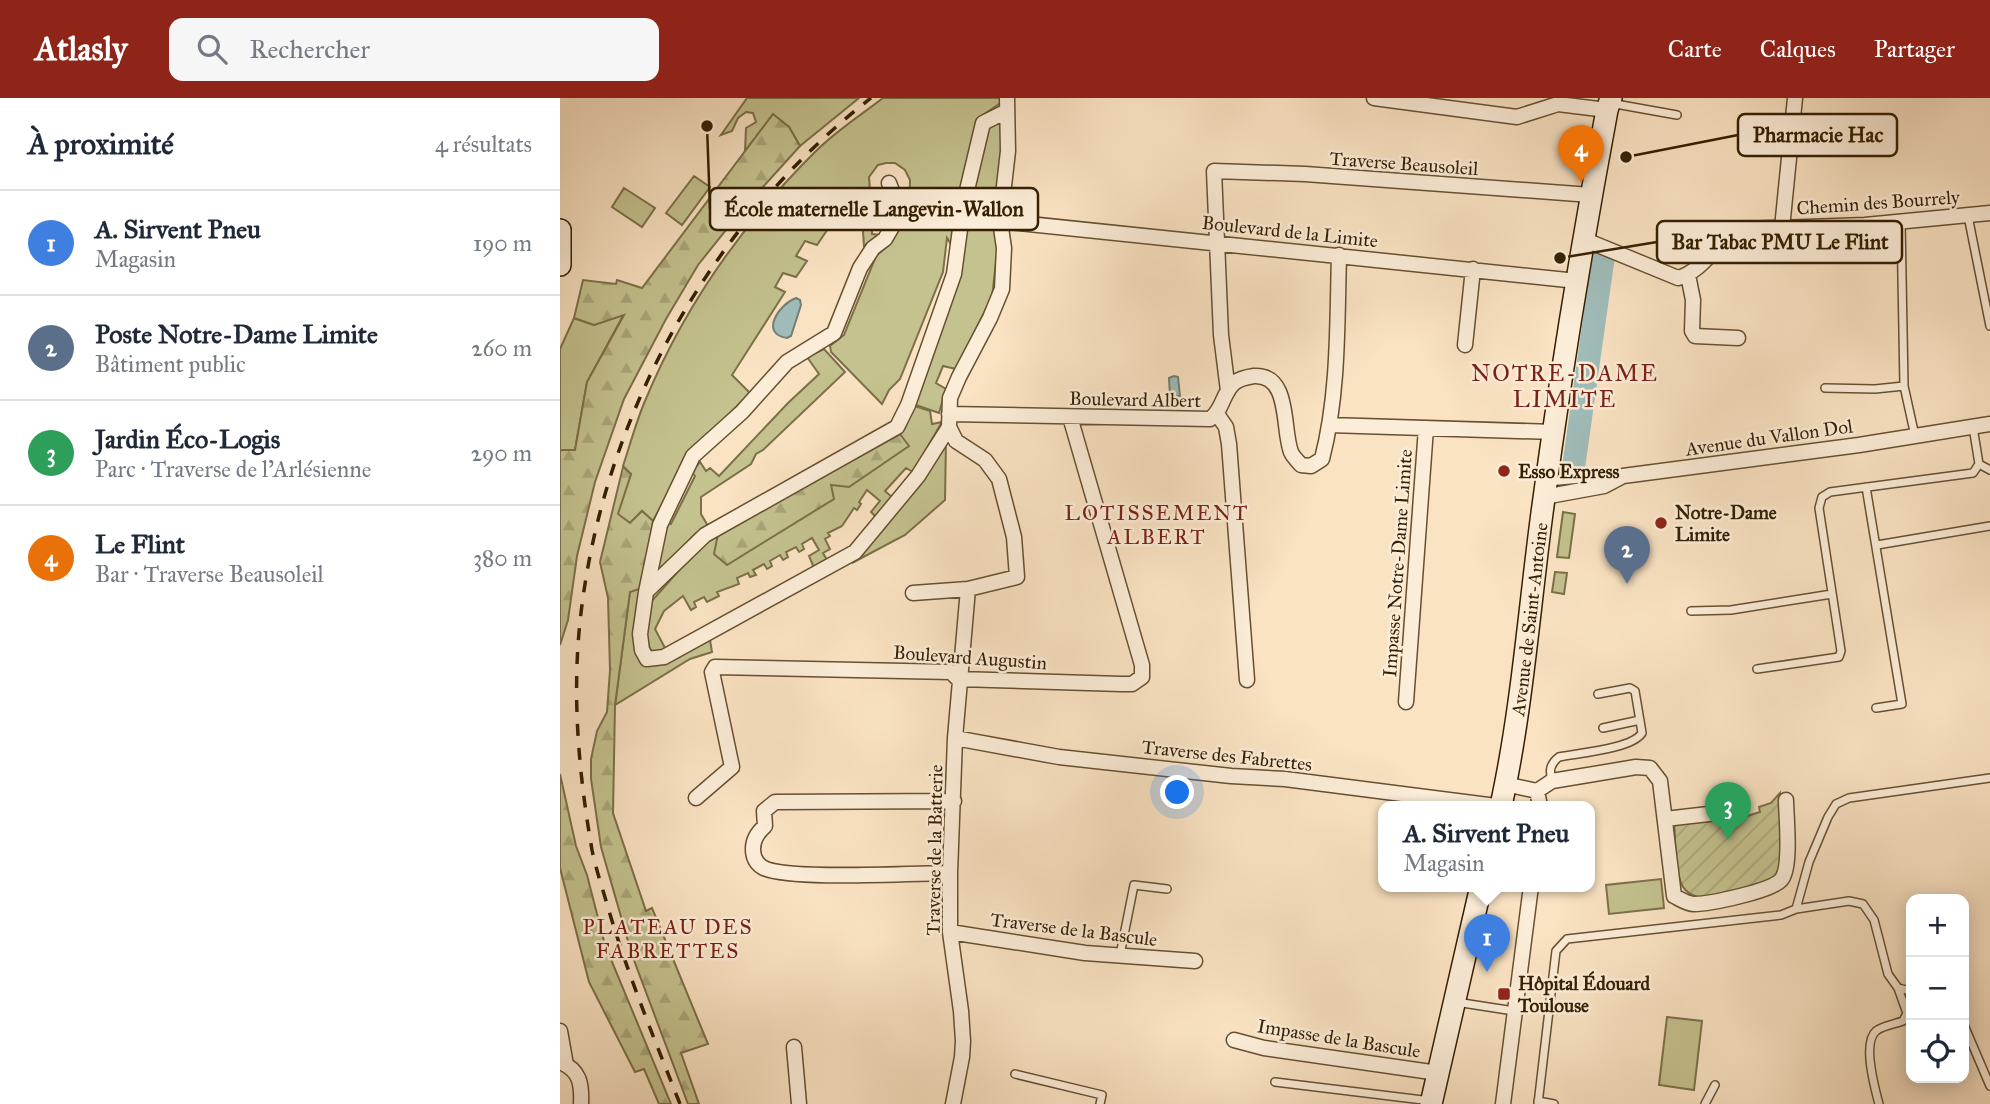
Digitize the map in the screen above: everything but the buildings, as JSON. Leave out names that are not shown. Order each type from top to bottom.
[{"type":"main road","name":"Avenue de Saint-Antoine","points":[[1500,801],[1516,729],[1550,496],[1553,432],[1583,239],[1609,104]]},
{"type":"main road","points":[[560,230],[560,265]]},
{"type":"main road","points":[[1431,1102],[1480,892]]},
{"type":"street","points":[[1374,98],[1517,117],[1558,104],[1609,104]]},
{"type":"street","points":[[1782,228],[1795,98]]},
{"type":"street","points":[[913,593],[968,589],[1017,577],[1014,537],[999,479],[985,460],[956,441],[949,421],[950,398],[958,377],[980,339],[1002,289],[1004,248],[1000,221],[1008,151],[1007,105]]},
{"type":"street","points":[[646,593],[705,536],[897,427],[908,405],[954,274],[963,206],[983,123],[1007,105]]},
{"type":"street","name":"Traverse Beausoleil","points":[[1216,243],[1214,171],[1282,173],[1591,195]]},
{"type":"street","points":[[889,183],[897,204],[892,227],[860,268],[834,333],[787,362],[741,412],[693,456],[660,525],[640,635],[642,650],[647,659],[655,660],[855,552],[918,476],[949,421]]},
{"type":"street","name":"Chemin des Bourrely","points":[[1688,275],[1733,233],[1745,229],[1902,222],[1990,213]]},
{"type":"street","name":"Boulevard de la Limite","points":[[1000,221],[1577,281]]},
{"type":"street","points":[[1583,239],[1678,278],[1688,275],[1693,300],[1692,331],[1695,336],[1738,338]]},
{"type":"street","points":[[1216,243],[1224,374],[1228,391]]},
{"type":"street","name":"Boulevard Albert","points":[[949,421],[1070,417],[1210,419],[1217,414],[1228,391],[1241,379],[1256,376],[1267,378],[1276,385],[1281,396],[1292,454],[1301,465],[1311,466],[1322,459],[1329,425],[1336,361],[1339,255]]},
{"type":"street","points":[[1465,345],[1473,270]]},
{"type":"street","points":[[1217,414],[1226,427],[1229,444],[1247,680]]},
{"type":"street","name":"Boulevard Augustin","points":[[695,798],[732,767],[712,672],[715,667],[951,672],[958,679],[1121,684],[1132,684],[1142,677],[1142,665],[1070,417]]},
{"type":"street","name":"Avenue du Vallon Dol","points":[[1550,496],[1604,486],[1623,476],[1990,424]]},
{"type":"street","points":[[1329,425],[1553,432]]},
{"type":"street","name":"Impasse Notre-Dame Limite","points":[[1406,702],[1426,428]]},
{"type":"street","name":"Traverse de la Batterie","points":[[953,1104],[963,1041],[950,932],[950,873],[958,679],[968,589]]},
{"type":"street","name":"Traverse des Fabrettes","points":[[955,738],[1059,757],[1285,779],[1459,801]]},
{"type":"street","points":[[1505,785],[1536,791],[1552,781],[1636,766],[1650,768],[1660,781],[1674,896],[1691,905],[1726,900],[1782,880],[1787,868],[1786,800]]},
{"type":"street","points":[[1536,791],[1539,801]]},
{"type":"street","points":[[950,873],[800,875],[774,872],[762,868],[754,859],[752,846],[757,833],[765,826],[764,811],[775,802],[954,801]]},
{"type":"street","points":[[1665,819],[1726,812]]},
{"type":"street","points":[[1503,1104],[1530,892]]},
{"type":"street","name":"Traverse de la Bascule","points":[[950,932],[1085,953],[1195,961]]},
{"type":"street","points":[[560,1031],[563,1063],[576,1072],[581,1082],[581,1104]]},
{"type":"street","name":"Impasse de la Bascule","points":[[1234,1040],[1264,1048],[1438,1073]]},
{"type":"street","points":[[794,1047],[799,1104]]},
{"type":"lane","points":[[1609,104],[1677,115]]},
{"type":"lane","points":[[1968,216],[1990,326]]},
{"type":"lane","points":[[1902,222],[1904,386],[1914,436]]},
{"type":"lane","points":[[1825,388],[1875,389],[1904,386]]},
{"type":"lane","points":[[1757,669],[1839,657],[1819,508],[1822,497],[1830,492],[1973,473],[1979,464],[1973,427]]},
{"type":"lane","points":[[1979,464],[1990,470]]},
{"type":"lane","points":[[1866,487],[1902,704],[1876,708]]},
{"type":"lane","points":[[1877,545],[1990,526]]},
{"type":"lane","points":[[1691,611],[1731,610],[1832,594]]},
{"type":"lane","points":[[1524,662],[1537,629],[1539,611]]},
{"type":"lane","points":[[1552,781],[1549,773],[1552,762],[1559,757],[1628,744],[1642,733],[1635,691],[1630,688],[1598,694]]},
{"type":"lane","points":[[1603,727],[1640,720]]},
{"type":"lane","points":[[1796,909],[1809,862],[1836,804],[1849,798],[1990,778]]},
{"type":"lane","points":[[1120,956],[1134,885],[1167,889]]},
{"type":"lane","points":[[1554,1104],[1538,1103],[1556,951],[1567,939],[1782,915],[1796,909],[1849,901],[1863,904],[1874,920],[1888,974],[1898,988],[1907,1013],[1903,1021],[1877,1031],[1871,1037],[1869,1048],[1879,1104]]},
{"type":"lane","points":[[1898,988],[1906,990]]},
{"type":"lane","points":[[1454,1001],[1514,1011]]},
{"type":"lane","points":[[1969,1036],[1990,1086]]},
{"type":"lane","points":[[1015,1074],[1102,1095],[1100,1104]]},
{"type":"lane","points":[[1275,1082],[1431,1102]]},
{"type":"lane","points":[[1705,1104],[1715,1085]]},
{"type":"green space","points":[[747,98],[859,98],[800,146],[789,127],[773,115],[745,151],[746,128],[756,122],[753,113],[746,112],[738,118],[732,131],[721,135]]},
{"type":"green space","points":[[883,98],[1002,98],[1002,102],[983,115],[967,168],[952,246],[947,238],[943,272],[900,379],[889,390],[882,404],[831,352],[830,346],[844,335],[876,256],[891,243],[909,212],[910,180],[905,170],[895,163],[886,163],[878,165],[869,177],[870,190],[882,205],[872,205],[872,234],[881,235],[864,246],[861,203],[846,202],[817,245],[805,241],[796,256],[807,261],[796,277],[783,273],[775,287],[785,292],[732,375],[750,393],[688,455],[653,521],[642,511],[630,523],[617,514],[631,474],[623,466],[645,401],[697,299],[764,207],[790,178],[832,137]]},
{"type":"green space","points":[[773,114],[789,127],[800,146],[742,210],[698,265],[624,399],[595,482],[577,556],[568,620],[560,645],[560,452],[575,450],[587,382],[624,315],[594,325],[574,318],[583,280],[616,284],[617,280],[642,288]]},
{"type":"green space","points":[[998,123],[1003,126],[997,253],[992,297],[956,369],[943,366],[936,383],[946,389],[939,413],[913,404],[963,234],[969,225],[973,207],[969,206],[986,130]]},
{"type":"green space","points":[[694,176],[710,187],[682,225],[666,213]]},
{"type":"green space","points":[[624,188],[655,208],[642,227],[612,207]]},
{"type":"green space","points":[[624,314],[587,382],[575,450],[560,452],[560,349],[574,318],[594,325]]},
{"type":"green space","points":[[824,349],[845,372],[756,454],[751,464],[701,497],[701,514],[708,526],[696,533],[661,570],[655,568],[666,522],[671,524],[695,476],[692,472],[700,462],[706,471],[710,468],[719,476],[819,374],[807,357]]},
{"type":"green space","points":[[912,405],[930,411],[932,424],[942,422],[913,472],[906,468],[885,491],[893,498],[876,517],[871,512],[880,501],[867,490],[857,510],[854,508],[842,526],[828,533],[830,536],[825,539],[830,549],[823,553],[827,560],[814,568],[809,556],[819,550],[812,538],[802,544],[804,549],[799,552],[796,547],[786,552],[788,557],[783,560],[780,555],[770,561],[772,566],[767,569],[764,564],[753,570],[756,575],[750,577],[748,573],[737,578],[739,584],[717,592],[719,596],[707,602],[704,597],[694,602],[696,607],[691,610],[683,596],[664,611],[655,629],[665,648],[652,653],[646,640],[650,603],[705,541],[900,434],[905,428]]},
{"type":"green space","points":[[900,434],[909,446],[849,487],[831,485],[834,499],[727,565],[714,554],[718,534]]},
{"type":"green space","points":[[946,440],[945,500],[905,535],[852,563],[914,491]]},
{"type":"green space","points":[[623,467],[631,474],[618,514],[630,523],[642,511],[653,521],[642,588],[630,592],[615,705],[613,813],[646,911],[652,908],[708,1044],[681,1053],[699,1104],[688,1104],[632,955],[601,847],[591,779],[591,759],[597,731],[607,712],[610,670],[608,598],[600,562]]},
{"type":"green space","points":[[1563,512],[1575,514],[1569,558],[1557,557]]},
{"type":"green space","points":[[1555,572],[1567,573],[1564,594],[1552,592]]},
{"type":"green space","points":[[642,588],[642,658],[710,640],[712,652],[690,659],[615,705],[630,591]]},
{"type":"green space","points":[[560,774],[576,846],[587,875],[605,945],[671,1104],[659,1104],[644,1069],[635,1072],[589,982],[560,868]]},
{"type":"green space","points":[[1780,793],[1780,864],[1772,882],[1723,897],[1698,897],[1688,892],[1681,883],[1677,869],[1674,823],[1727,816],[1744,817],[1760,812],[1759,807],[1771,803]]},
{"type":"green space","points":[[1661,879],[1664,908],[1609,914],[1606,885]]},
{"type":"green space","points":[[1667,1017],[1702,1021],[1694,1090],[1659,1085]]},
{"type":"water","points":[[796,298],[801,305],[791,336],[787,338],[774,331],[773,325],[783,306]]},
{"type":"water","points":[[1178,377],[1180,396],[1170,397],[1169,378]]},
{"type":"waterway","points":[[1573,471],[1603,259]]},
{"type":"railway","points":[[680,1104],[615,930],[595,864],[587,820],[580,759],[577,667],[582,605],[595,532],[616,460],[643,391],[677,324],[717,260],[763,201],[815,147],[871,98]]},
{"type":"place","name":"École maternelle Langevin-Wallon","points":[[707,126]]},
{"type":"place","name":"Pharmacie Hac","points":[[1626,157]]},
{"type":"place","name":"Le Flint","points":[[1581,183]]},
{"type":"place","name":"Bar Tabac PMU Le Flint","points":[[1560,258]]},
{"type":"place","name":"Esso Express","points":[[1504,471]]},
{"type":"place","name":"Notre-Dame Limite","points":[[1661,523]]},
{"type":"place","name":"Poste Notre-Dame Limite","points":[[1627,584]]},
{"type":"place","name":"Jardin Éco-Logis","points":[[1728,840]]},
{"type":"place","name":"A. Sirvent Pneu","points":[[1487,972]]},
{"type":"place","name":"Hôpital Édouard Toulouse","points":[[1504,994]]},
{"type":"district","name":"NOTRE-DAME LIMITE","points":[[1565,386]]},
{"type":"district","name":"LOTISSEMENT ALBERT","points":[[1157,525]]},
{"type":"district","name":"PLATEAU DES FABRETTES","points":[[668,939]]}]
